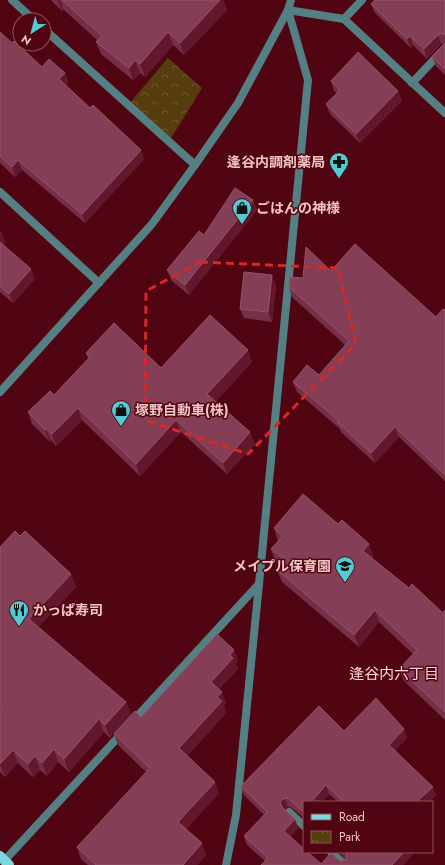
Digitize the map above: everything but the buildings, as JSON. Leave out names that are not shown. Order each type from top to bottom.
[{"type":"street","points":[[12,0],[25,12]]},
{"type":"street","points":[[0,392],[152,224],[238,103],[288,10],[291,0]]},
{"type":"street","points":[[344,20],[362,0]]},
{"type":"street","points":[[288,10],[344,20],[445,113]]},
{"type":"street","points":[[226,865],[236,815],[260,584],[308,80],[288,10]]},
{"type":"street","points":[[52,36],[195,165]]},
{"type":"street","points":[[412,83],[445,48]]},
{"type":"street","points":[[0,192],[99,284]]},
{"type":"street","points":[[4,861],[260,584]]},
{"type":"street","points":[[289,812],[303,825]]},
{"type":"street","points":[[332,853],[345,865]]},
{"type":"highlighted area","points":[[200,262],[338,268],[356,344],[248,454],[145,420],[146,291]]},
{"type":"green space","points":[[168,58],[202,88],[170,140],[129,104]]},
{"type":"place","name":"逢谷内調剤薬局","points":[[339,179]]},
{"type":"place","name":"ごはんの神様","points":[[242,225]]},
{"type":"place","name":"塚野自動車(株)","points":[[121,427]]},
{"type":"place","name":"メイプル保育園","points":[[345,583]]},
{"type":"place","name":"かっぱ寿司","points":[[19,627]]},
{"type":"district","name":"逢谷内六丁目","points":[[394,674]]}]
